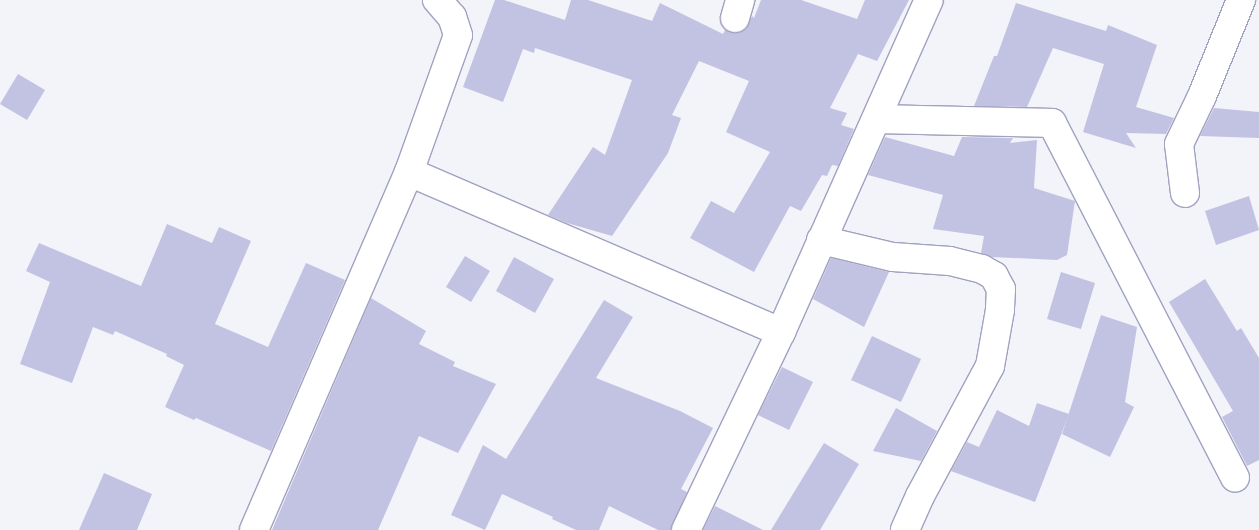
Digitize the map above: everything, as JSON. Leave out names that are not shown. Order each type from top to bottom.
[{"type":"street","points":[[254,530],[409,172],[458,34],[452,17],[437,0]]},
{"type":"street","points":[[686,530],[781,332],[930,0]]},
{"type":"street","points":[[1185,193],[1179,144],[1202,96],[1241,0]]},
{"type":"street","points":[[878,119],[1052,123],[1235,477]]},
{"type":"street","points":[[409,172],[781,332]]},
{"type":"street","points":[[821,240],[893,257],[950,261],[982,269],[994,276],[1001,290],[1000,310],[990,366],[920,496],[905,530]]},
{"type":"building","points":[[495,0],[504,0],[565,20],[571,0],[588,0],[652,21],[660,3],[723,34],[725,30],[738,33],[746,29],[752,16],[754,18],[761,0],[801,0],[857,19],[865,0],[909,0],[877,61],[858,54],[830,108],[847,113],[841,125],[854,129],[838,166],[832,165],[827,176],[822,175],[801,211],[790,206],[754,272],[690,238],[711,201],[734,213],[770,152],[726,132],[749,81],[699,61],[672,115],[681,118],[668,153],[612,236],[567,223],[548,215],[593,147],[605,155],[632,80],[535,48],[534,53],[523,49],[503,102],[463,87]]},
{"type":"building","points":[[1016,3],[1106,31],[1108,25],[1157,45],[1136,107],[1174,118],[1166,134],[1126,133],[1136,148],[1083,132],[1104,64],[1053,48],[1027,107],[974,106],[994,56],[997,56]]},
{"type":"building","points":[[18,74],[45,90],[27,120],[0,104]]},
{"type":"building","points":[[1214,108],[1259,112],[1259,138],[1200,136]]},
{"type":"building","points":[[885,137],[954,156],[962,137],[1013,138],[1010,143],[1037,140],[1034,188],[1075,201],[1067,255],[1057,260],[992,257],[981,253],[984,236],[933,229],[943,195],[868,175]]},
{"type":"building","points":[[1249,196],[1259,230],[1216,245],[1205,211]]},
{"type":"building","points":[[167,224],[212,243],[219,227],[251,241],[215,324],[268,347],[306,263],[345,280],[271,451],[196,418],[194,420],[165,407],[184,365],[166,356],[167,354],[115,331],[113,335],[93,327],[72,383],[20,364],[50,282],[26,271],[39,243],[141,286]]},
{"type":"building","points":[[465,256],[490,271],[471,302],[446,287]]},
{"type":"building","points":[[514,257],[554,279],[535,313],[496,291]]},
{"type":"building","points":[[831,258],[889,272],[864,327],[813,299]]},
{"type":"building","points":[[1061,272],[1095,283],[1081,329],[1047,319]]},
{"type":"building","points":[[1205,279],[1237,331],[1241,328],[1259,358],[1259,460],[1247,466],[1222,417],[1233,411],[1169,302]]},
{"type":"building","points":[[371,298],[426,331],[419,344],[455,362],[453,366],[496,384],[458,453],[419,436],[378,530],[272,530]]},
{"type":"building","points":[[604,300],[633,317],[596,378],[680,411],[713,428],[681,489],[687,492],[671,530],[658,530],[609,506],[599,530],[576,530],[552,519],[553,517],[502,494],[485,530],[451,515],[483,445],[506,459]]},
{"type":"building","points":[[1101,315],[1137,327],[1125,402],[1134,407],[1110,457],[1062,434]]},
{"type":"building","points":[[872,336],[921,359],[901,402],[851,380]]},
{"type":"building","points":[[782,367],[813,382],[789,430],[758,415]]},
{"type":"building","points":[[1037,403],[1069,414],[1035,502],[951,471],[967,442],[979,447],[997,410],[1029,426]]},
{"type":"building","points":[[896,408],[937,431],[921,461],[873,451]]},
{"type":"building","points":[[824,443],[859,464],[820,530],[771,530]]},
{"type":"building","points":[[104,473],[152,494],[137,530],[79,530]]},
{"type":"building","points":[[715,506],[763,530],[703,530]]}]
